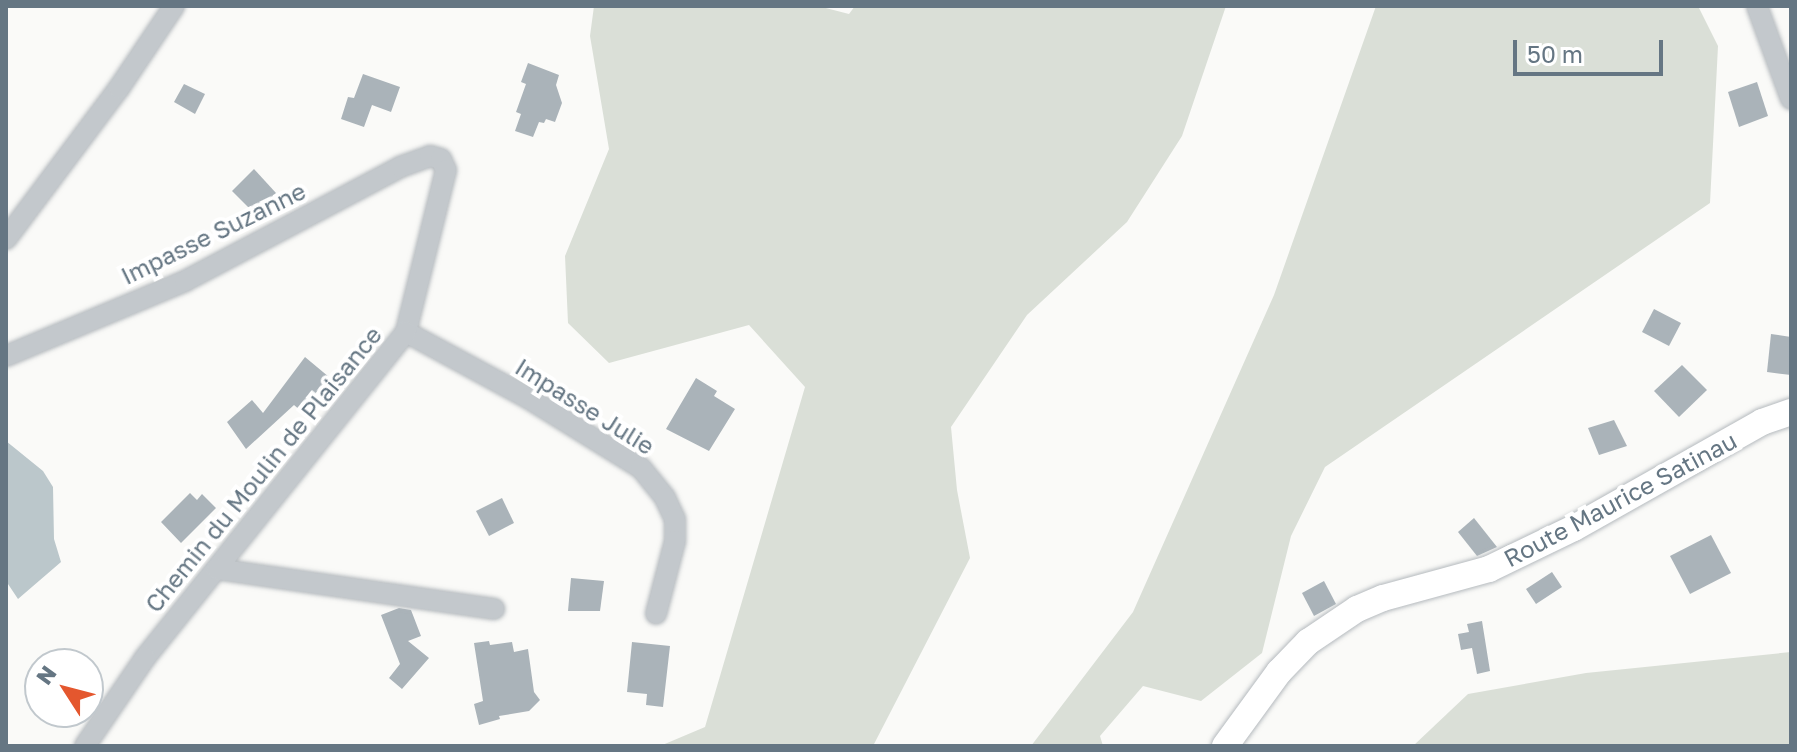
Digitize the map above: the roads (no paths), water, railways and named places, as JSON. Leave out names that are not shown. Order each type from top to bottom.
[{"type":"main road","name":"Route Maurice Satinau","points":[[1225,746],[1308,642],[1357,609],[1383,598],[1489,569],[1574,528],[1762,422],[1791,412]]},
{"type":"street","points":[[6,239],[119,88],[174,6]]},
{"type":"street","points":[[1757,6],[1791,99]]},
{"type":"street","name":"Impasse Suzanne","points":[[6,356],[185,281],[400,167],[430,156],[441,159]]},
{"type":"street","name":"Chemin du Moulin de Plaisance","points":[[85,746],[145,658],[406,332],[444,185],[446,170],[441,159]]},
{"type":"street","name":"Impasse Julie","points":[[406,332],[528,398],[641,468],[665,498],[675,519],[675,541],[656,614]]},
{"type":"street","points":[[217,569],[494,609]]}]
